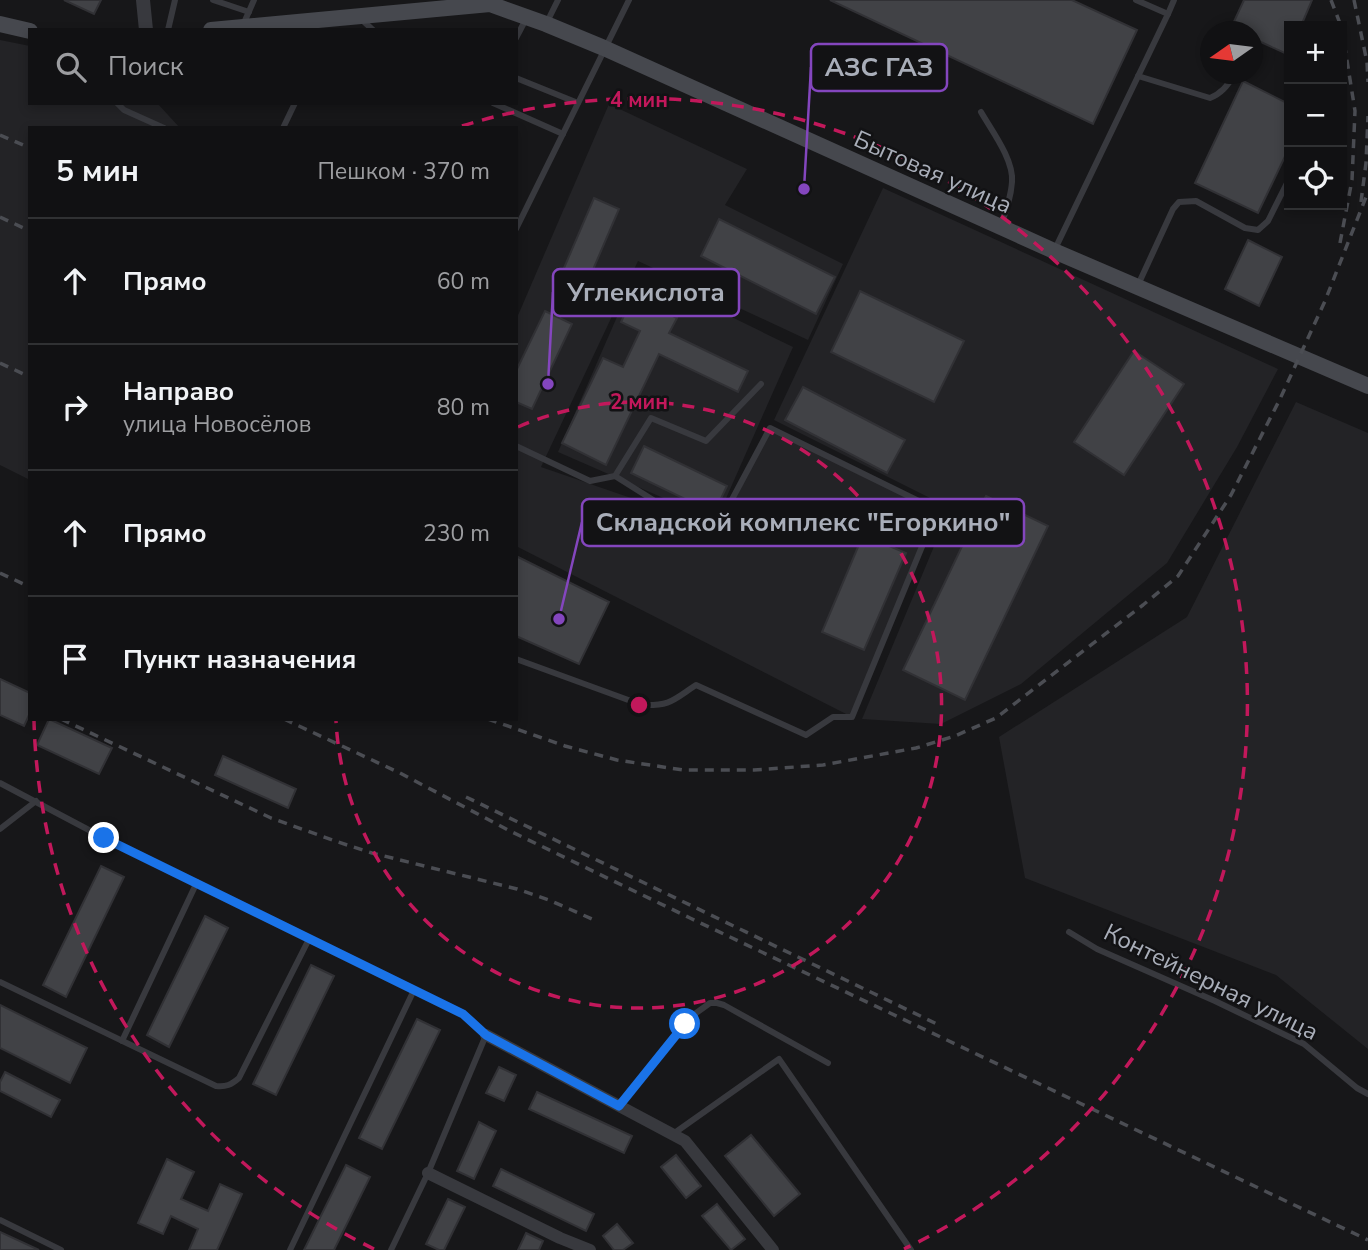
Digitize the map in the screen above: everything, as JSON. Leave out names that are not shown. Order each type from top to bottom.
[{"type":"main road","points":[[218,28],[245,20],[335,24],[358,17],[485,2]]},
{"type":"main road","name":"Бытовая улица","points":[[485,2],[604,48],[1054,251],[1368,386]]},
{"type":"main road","points":[[0,24],[28,31]]},
{"type":"street","points":[[143,0],[146,28]]},
{"type":"street","points":[[486,1035],[685,1141],[773,1250]]},
{"type":"street","points":[[428,1173],[557,1244],[590,1250]]},
{"type":"lane","points":[[168,28],[175,0]]},
{"type":"lane","points":[[213,0],[245,20],[254,0]]},
{"type":"lane","points":[[546,24],[558,0]]},
{"type":"lane","points":[[518,225],[629,0]]},
{"type":"lane","points":[[1136,0],[1168,15]]},
{"type":"lane","points":[[1054,251],[1174,0]]},
{"type":"lane","points":[[358,17],[371,28]]},
{"type":"lane","points":[[518,34],[527,17]]},
{"type":"lane","points":[[1138,76],[1210,98],[1218,95],[1228,84]]},
{"type":"lane","points":[[518,79],[578,103]]},
{"type":"lane","points":[[119,105],[124,110],[160,126]]},
{"type":"lane","points":[[284,126],[294,105]]},
{"type":"lane","points":[[498,105],[563,134]]},
{"type":"lane","points":[[981,112],[1009,163],[1013,180],[1001,227]]},
{"type":"lane","points":[[1137,286],[1172,209],[1179,202],[1196,201],[1245,228],[1258,230],[1268,221],[1284,189]]},
{"type":"lane","points":[[615,476],[651,418],[706,441],[761,384]]},
{"type":"lane","points":[[518,447],[590,481],[615,476],[712,537],[770,428],[937,510],[852,718],[832,717],[806,735],[696,685],[670,703],[659,706],[642,705],[518,661]]},
{"type":"lane","points":[[0,783],[104,838],[463,1014],[486,1035],[428,1173],[390,1250]]},
{"type":"lane","points":[[0,828],[36,801]]},
{"type":"lane","points":[[122,1041],[197,883]]},
{"type":"lane","name":"Контейнерная улица","points":[[1069,932],[1097,949],[1304,1044],[1368,1094]]},
{"type":"lane","points":[[0,982],[216,1086],[224,1086],[239,1078],[309,939]]},
{"type":"lane","points":[[290,1250],[414,990]]},
{"type":"lane","points":[[619,1106],[692,1016],[710,1003],[724,1005],[828,1063]]},
{"type":"lane","points":[[673,1135],[779,1059],[911,1250]]},
{"type":"lane","points":[[0,1220],[61,1250]]},
{"type":"shaded area","points":[[0,40],[28,46],[28,105],[159,105],[178,126],[28,126],[28,479],[0,465]]},
{"type":"shaded area","points":[[609,104],[747,169],[725,205],[843,264],[808,340],[638,261],[541,467],[721,529],[770,428],[937,510],[852,717],[518,547],[518,315]]},
{"type":"shaded area","points":[[883,188],[1278,369],[1237,447],[1167,563],[1021,684],[941,724],[862,719],[950,508],[774,420]]},
{"type":"shaded area","points":[[637,271],[793,347],[716,521],[558,452]]},
{"type":"shaded area","points":[[1296,402],[1368,433],[1368,1049],[1276,975],[1025,878],[999,737],[1187,617]]},
{"type":"building","points":[[64,0],[101,0],[94,14]]},
{"type":"building","points":[[830,0],[1072,0],[1137,30],[1093,124]]},
{"type":"building","points":[[1244,0],[1312,0],[1303,21],[1284,21],[1284,53],[1263,43],[1263,21],[1234,21]]},
{"type":"building","points":[[1242,84],[1249,84],[1284,102],[1284,158],[1258,213],[1195,183]]},
{"type":"building","points":[[594,198],[619,209],[583,293],[558,282]]},
{"type":"building","points":[[719,219],[835,277],[816,314],[701,256]]},
{"type":"building","points":[[1248,240],[1282,257],[1259,306],[1225,289]]},
{"type":"building","points":[[860,291],[964,341],[934,402],[831,352]]},
{"type":"building","points":[[633,297],[677,318],[669,333],[748,371],[738,392],[659,354],[606,465],[562,443],[603,358],[623,367],[640,331],[621,322]]},
{"type":"building","points":[[545,311],[572,324],[532,409],[518,403],[518,367]]},
{"type":"building","points":[[1134,351],[1184,384],[1124,475],[1074,442]]},
{"type":"building","points":[[803,387],[905,440],[887,473],[785,420]]},
{"type":"building","points":[[644,446],[727,486],[714,513],[631,473]]},
{"type":"building","points":[[986,496],[1048,526],[965,700],[903,670]]},
{"type":"building","points":[[863,535],[906,553],[864,650],[822,632]]},
{"type":"building","points":[[518,557],[609,602],[579,664],[518,637]]},
{"type":"building","points":[[0,679],[28,692],[28,717],[24,726],[0,715]]},
{"type":"building","points":[[48,721],[53,721],[112,748],[99,774],[37,745]]},
{"type":"building","points":[[223,756],[296,789],[288,808],[215,775]]},
{"type":"building","points":[[101,866],[124,877],[66,997],[43,985]]},
{"type":"building","points":[[205,916],[228,928],[169,1047],[147,1035]]},
{"type":"building","points":[[311,965],[334,976],[276,1095],[253,1084]]},
{"type":"building","points":[[0,1005],[87,1048],[70,1083],[0,1048]]},
{"type":"building","points":[[417,1019],[440,1030],[382,1149],[359,1138]]},
{"type":"building","points":[[499,1067],[516,1075],[504,1101],[486,1093]]},
{"type":"building","points":[[5,1072],[60,1100],[51,1117],[0,1091],[0,1082]]},
{"type":"building","points":[[537,1092],[632,1136],[624,1153],[529,1109]]},
{"type":"building","points":[[479,1122],[496,1131],[474,1179],[457,1171]]},
{"type":"building","points":[[751,1135],[800,1194],[774,1216],[725,1156]]},
{"type":"building","points":[[676,1155],[701,1186],[686,1198],[661,1167]]},
{"type":"building","points":[[167,1159],[194,1172],[181,1199],[208,1211],[220,1184],[242,1194],[217,1250],[189,1250],[198,1229],[171,1216],[163,1234],[138,1223]]},
{"type":"building","points":[[346,1165],[370,1177],[334,1250],[304,1250]]},
{"type":"building","points":[[501,1169],[594,1214],[586,1231],[493,1186]]},
{"type":"building","points":[[448,1199],[465,1207],[444,1250],[439,1250],[426,1244]]},
{"type":"building","points":[[717,1204],[745,1239],[731,1250],[702,1216]]},
{"type":"building","points":[[617,1224],[633,1243],[623,1250],[614,1250],[603,1236]]},
{"type":"building","points":[[0,1232],[39,1250],[0,1250]]},
{"type":"building","points":[[526,1233],[543,1241],[539,1250],[518,1250]]},
{"type":"railway","points":[[1331,0],[1339,21]]},
{"type":"railway","points":[[1354,0],[1367,62],[1368,82]]},
{"type":"railway","points":[[1340,243],[1352,180],[1355,111],[1347,61]]},
{"type":"railway","points":[[1361,202],[1368,116]]},
{"type":"railway","points":[[0,135],[28,147]]},
{"type":"railway","points":[[494,721],[565,746],[617,760],[683,770],[754,770],[823,765],[916,748],[955,736],[996,718],[1178,576],[1231,495],[1280,399],[1325,301],[1368,192]]},
{"type":"railway","points":[[0,217],[28,230]]},
{"type":"railway","points":[[0,363],[28,376]]},
{"type":"railway","points":[[0,573],[28,586]]},
{"type":"railway","points":[[65,721],[271,818],[372,853],[517,889],[592,919]]},
{"type":"railway","points":[[288,721],[400,773],[510,831],[690,918],[1368,1240]]},
{"type":"railway","points":[[466,797],[939,1025]]},
{"type":"place","name":"АЗС ГАЗ","points":[[804,189]]},
{"type":"place","name":"Углекислота","points":[[548,384]]},
{"type":"place","name":"Складской комплекс \"Егоркино\"","points":[[559,619]]},
{"type":"route","points":[[104,838],[463,1014],[486,1035],[619,1106],[685,1024]]}]
